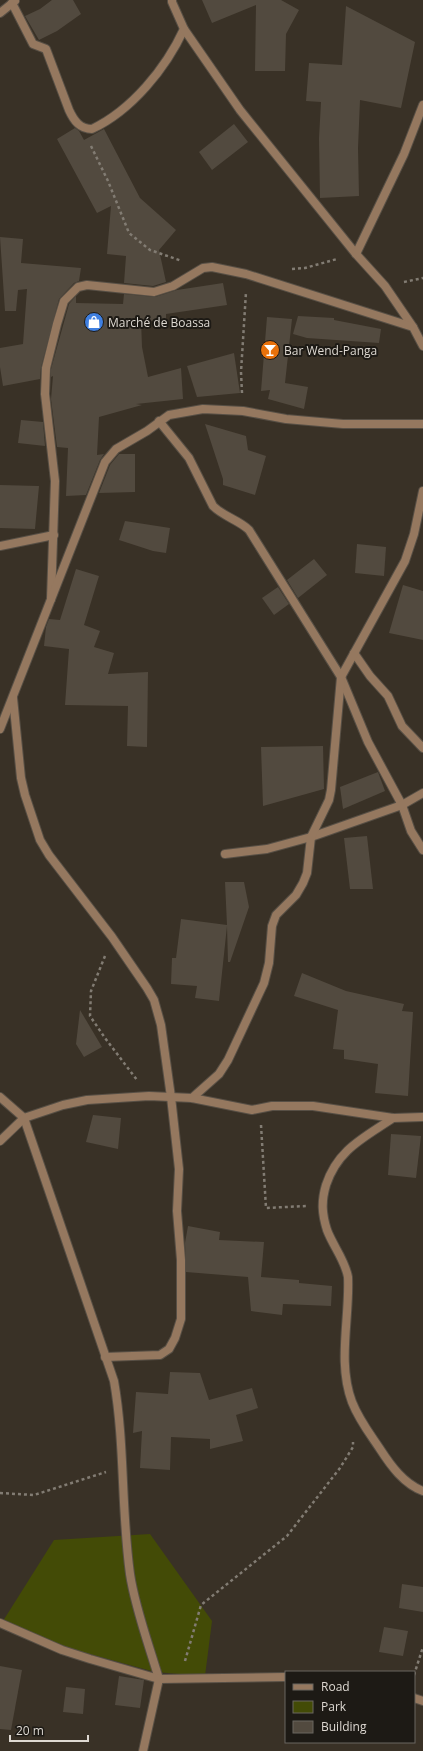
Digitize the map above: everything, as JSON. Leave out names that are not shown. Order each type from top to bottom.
[{"type":"street","points":[[172,0],[184,29],[240,110],[356,254],[386,286],[413,327],[423,346]]},
{"type":"street","points":[[0,13],[14,2],[33,44],[46,49],[69,110],[82,128],[92,129],[121,112],[132,101],[160,70],[178,43],[184,29]]},
{"type":"street","points":[[356,254],[404,154],[423,105]]},
{"type":"street","points":[[51,599],[55,481],[45,382],[46,368],[64,301],[78,288],[87,286],[147,292],[163,290],[203,268],[212,267],[246,274],[413,327]]},
{"type":"street","points":[[0,729],[105,462],[116,449],[147,431],[169,415],[203,409],[243,411],[286,419],[343,424],[423,424]]},
{"type":"street","points":[[159,421],[189,458],[213,506],[218,511],[244,525],[249,530],[341,677],[368,742],[402,805],[411,831],[423,850]]},
{"type":"street","points":[[192,1098],[219,1074],[228,1060],[264,983],[269,963],[272,926],[276,915],[296,894],[307,873],[310,837],[329,800],[331,790],[341,677],[404,560],[414,534],[423,491]]},
{"type":"street","points":[[0,546],[54,535]]},
{"type":"street","points":[[354,653],[370,676],[388,696],[402,726],[423,748]]},
{"type":"street","points":[[13,698],[21,778],[40,840],[49,856],[112,937],[148,988],[154,1000],[161,1025],[179,1169],[177,1211],[181,1260],[181,1319],[175,1338],[169,1349],[160,1355],[105,1357]]},
{"type":"street","points":[[225,854],[267,849],[310,837],[402,805],[423,793]]},
{"type":"street","points":[[0,1141],[24,1118],[63,1105],[87,1100],[149,1096],[192,1098],[252,1110],[272,1106],[313,1106],[393,1118],[423,1117]]},
{"type":"street","points":[[0,1097],[24,1118],[114,1380],[118,1403],[123,1458],[130,1575],[159,1679],[143,1751]]},
{"type":"street","points":[[393,1118],[350,1147],[339,1158],[327,1183],[322,1206],[323,1217],[330,1238],[347,1270],[345,1357],[347,1379],[352,1401],[364,1427],[389,1463],[407,1482],[423,1491]]},
{"type":"street","points":[[0,1623],[62,1650],[159,1679],[285,1677]]},
{"type":"path","points":[[82,128],[108,181],[129,233],[150,250],[203,268]]},
{"type":"path","points":[[290,270],[305,268],[356,254]]},
{"type":"path","points":[[243,411],[241,372],[246,274]]},
{"type":"path","points":[[112,937],[91,991],[90,1016],[104,1038],[149,1096]]},
{"type":"path","points":[[252,1110],[261,1124],[266,1208],[322,1206]]},
{"type":"path","points":[[180,1678],[201,1605],[287,1536],[340,1468],[353,1447],[353,1439]]},
{"type":"path","points":[[0,1493],[34,1495],[107,1472],[123,1458]]},
{"type":"path","points":[[415,1672],[423,1647]]},
{"type":"green space","points":[[150,1534],[212,1621],[205,1676],[155,1672],[64,1647],[3,1621],[54,1540]]},
{"type":"building","points":[[52,0],[73,0],[81,14],[57,31],[39,40],[25,16],[40,9]]},
{"type":"building","points":[[202,0],[281,0],[299,10],[286,34],[285,71],[255,71],[256,5],[212,23]]},
{"type":"building","points":[[346,6],[415,42],[401,108],[360,100],[358,148],[359,196],[320,198],[319,138],[321,102],[306,101],[309,63],[342,65]]},
{"type":"building","points":[[234,124],[248,142],[212,170],[199,152]]},
{"type":"building","points":[[75,128],[79,131],[84,140],[104,129],[140,198],[176,230],[159,250],[166,282],[153,286],[124,283],[126,256],[107,254],[111,206],[97,213],[57,139]]},
{"type":"building","points":[[0,237],[23,239],[21,263],[81,268],[79,281],[74,283],[59,299],[41,367],[40,379],[3,386],[0,367],[0,348],[23,344],[27,289],[18,290],[16,311],[5,311]]},
{"type":"building","points":[[223,283],[227,305],[166,314],[166,322],[141,320],[142,347],[148,377],[181,368],[183,399],[136,404],[142,405],[99,417],[97,455],[104,454],[100,460],[86,495],[66,496],[68,448],[57,447],[51,399],[53,376],[51,377],[51,369],[69,304],[76,296],[76,303],[123,304],[124,294],[155,297],[177,290]]},
{"type":"building","points":[[298,316],[334,318],[334,320],[381,329],[379,343],[307,338],[293,334]]},
{"type":"building","points":[[267,317],[292,319],[285,383],[308,387],[304,409],[268,399],[270,390],[261,391]]},
{"type":"building","points":[[234,353],[240,393],[197,397],[187,366]]},
{"type":"building","points":[[21,420],[43,422],[45,446],[18,443]]},
{"type":"building","points":[[205,424],[246,436],[248,450],[266,456],[255,495],[223,485],[223,479]]},
{"type":"building","points":[[119,454],[135,454],[135,492],[99,493],[110,465]]},
{"type":"building","points":[[0,485],[39,486],[35,529],[0,528]]},
{"type":"building","points":[[125,521],[170,528],[166,553],[153,551],[119,540]]},
{"type":"building","points":[[357,544],[386,547],[384,576],[355,573]]},
{"type":"building","points":[[314,559],[327,575],[298,598],[287,580]]},
{"type":"building","points":[[76,569],[99,576],[84,625],[100,631],[94,647],[114,653],[108,674],[148,672],[147,747],[127,746],[128,706],[65,705],[69,649],[44,646],[46,627],[49,619],[60,620]]},
{"type":"building","points":[[403,585],[423,591],[423,640],[389,633]]},
{"type":"building","points":[[278,587],[289,604],[274,615],[262,598]]},
{"type":"building","points":[[323,746],[324,789],[263,806],[261,747]]},
{"type":"building","points":[[378,772],[385,791],[343,809],[340,787]]},
{"type":"building","points":[[367,836],[373,889],[350,889],[344,838]]},
{"type":"building","points":[[225,882],[244,882],[249,907],[230,962],[228,962],[227,926],[219,1001],[195,998],[197,986],[171,984],[172,958],[176,958],[181,919],[227,925]]},
{"type":"building","points":[[302,973],[346,991],[404,1004],[402,1011],[413,1012],[408,1096],[375,1093],[378,1064],[344,1059],[344,1050],[333,1049],[338,1010],[294,996]]},
{"type":"building","points":[[80,1010],[102,1047],[84,1057],[76,1044]]},
{"type":"building","points":[[93,1115],[121,1118],[118,1149],[86,1142]]},
{"type":"building","points":[[391,1134],[421,1136],[416,1178],[388,1175]]},
{"type":"building","points":[[188,1226],[220,1232],[219,1240],[264,1242],[261,1277],[299,1280],[299,1283],[332,1286],[331,1306],[283,1304],[282,1315],[251,1311],[248,1277],[186,1272],[185,1243]]},
{"type":"building","points":[[170,1372],[200,1373],[209,1400],[252,1388],[258,1408],[236,1415],[243,1441],[210,1449],[210,1439],[171,1437],[170,1470],[140,1468],[142,1431],[133,1433],[136,1392],[168,1394]]},
{"type":"building","points":[[402,1584],[423,1587],[423,1612],[399,1608]]},
{"type":"building","points":[[384,1627],[408,1631],[403,1656],[379,1652]]},
{"type":"building","points":[[0,1666],[22,1670],[11,1730],[0,1729]]},
{"type":"building","points":[[119,1676],[144,1680],[140,1708],[115,1705]]},
{"type":"building","points":[[66,1687],[85,1689],[83,1714],[63,1712]]},
{"type":"place","name":"Marché de Boassa","points":[[94,322]]},
{"type":"place","name":"Bar Wend-Panga","points":[[270,350]]}]
